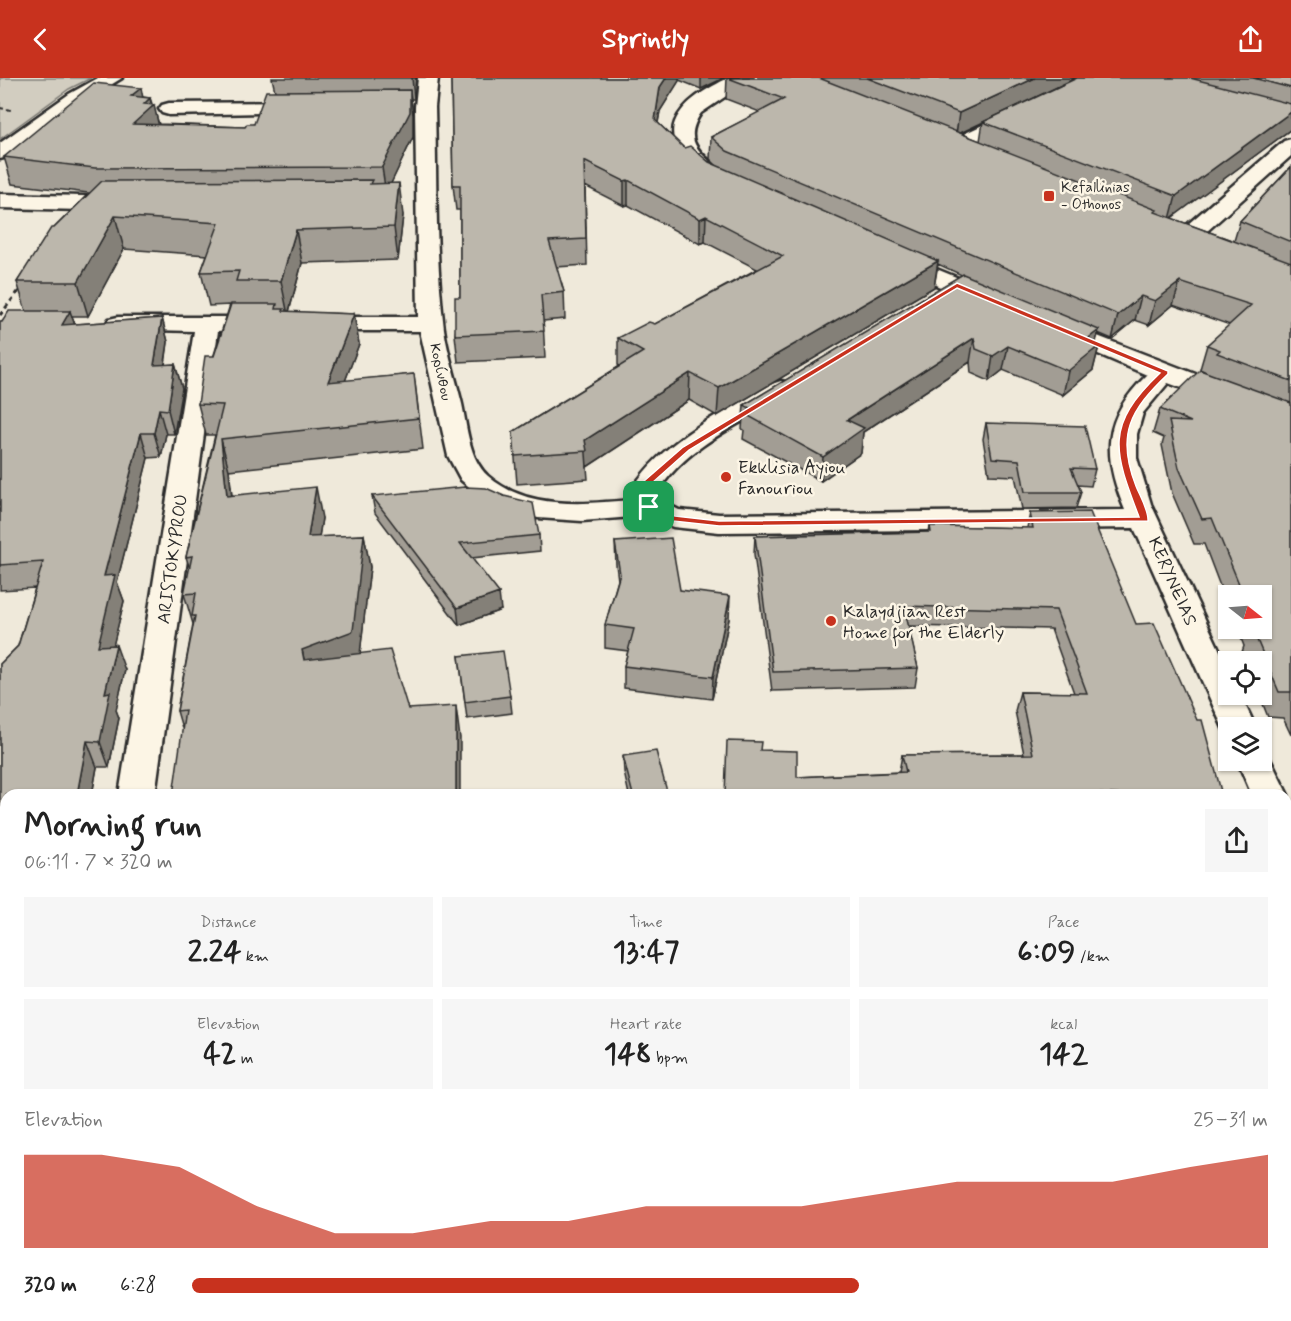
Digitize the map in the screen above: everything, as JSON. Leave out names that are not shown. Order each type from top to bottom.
[{"type":"street","points":[[0,153],[76,98],[112,78]]},
{"type":"street","name":"Κορίνθου","points":[[428,78],[425,107],[431,324],[455,437],[464,463],[476,481],[514,502],[541,509],[588,512],[649,507]]},
{"type":"street","points":[[736,190],[699,166],[684,144],[682,130],[687,116],[698,103],[743,78]]},
{"type":"street","points":[[956,145],[1096,78]]},
{"type":"street","points":[[402,107],[425,107]]},
{"type":"street","points":[[169,109],[323,108]]},
{"type":"street","points":[[935,137],[978,154]]},
{"type":"street","points":[[1166,227],[1199,240],[1291,145]]},
{"type":"street","points":[[0,201],[144,204]]},
{"type":"street","points":[[404,203],[427,203]]},
{"type":"street","points":[[871,249],[1012,308]]},
{"type":"street","points":[[928,303],[957,286]]},
{"type":"street","points":[[1034,318],[1165,372],[1291,420]]},
{"type":"street","points":[[92,324],[254,324]]},
{"type":"street","name":"ARISTOKYPROU","points":[[138,789],[207,324]]},
{"type":"street","points":[[290,324],[431,324]]},
{"type":"street","name":"KERYNEIAS","points":[[1165,372],[1139,397],[1124,430],[1122,447],[1126,471],[1145,519],[1234,717]]},
{"type":"street","points":[[799,379],[723,424],[668,462],[647,483],[643,494],[649,507],[673,518],[719,523],[1145,519]]},
{"type":"street","points":[[1259,771],[1267,789]]},
{"type":"shaded area","points":[[0,78],[91,78],[69,89],[0,139]]},
{"type":"building","points":[[451,78],[666,78],[660,87],[655,120],[684,148],[690,146],[709,162],[938,261],[719,388],[690,373],[585,440],[587,451],[515,456],[513,432],[643,352],[618,338],[649,322],[655,324],[783,256],[706,216],[700,219],[628,180],[624,181],[584,161],[586,239],[549,241],[564,292],[541,295],[544,331],[455,335],[455,297],[460,297],[460,185],[453,185]]},
{"type":"building","points":[[728,78],[819,78],[1157,210],[1155,212],[1291,262],[1291,381],[1217,353],[1220,350],[1207,345],[1251,305],[1180,282],[1155,301],[1141,296],[1118,315],[727,151],[711,137],[784,99]]},
{"type":"building","points":[[867,78],[1035,78],[959,113]]},
{"type":"building","points":[[1077,78],[1190,78],[1291,104],[1291,112],[1176,196],[983,122]]},
{"type":"building","points":[[1253,78],[1291,78],[1291,88]]},
{"type":"building","points":[[94,83],[141,88],[131,96],[150,98],[144,104],[154,105],[133,124],[245,127],[247,124],[254,124],[266,91],[410,90],[410,112],[382,167],[95,168],[4,157]]},
{"type":"building","points":[[1291,167],[1291,242],[1240,221]]},
{"type":"building","points":[[372,180],[370,184],[399,183],[394,227],[296,230],[281,281],[236,281],[239,271],[201,272],[219,223],[115,216],[78,282],[17,282],[51,228],[54,228],[102,181]]},
{"type":"building","points":[[963,274],[1099,330],[1086,340],[1099,346],[1068,371],[1008,346],[993,356],[976,349],[974,338],[847,420],[864,428],[823,457],[745,414],[752,409],[744,405]]},
{"type":"building","points":[[231,304],[277,304],[276,309],[284,309],[283,311],[354,314],[328,382],[414,374],[419,418],[221,439],[227,496],[316,487],[308,537],[364,535],[353,631],[302,650],[304,660],[390,650],[408,709],[456,706],[456,789],[174,789],[185,710],[177,711],[195,616],[192,616],[196,593],[184,594],[192,556],[186,557],[223,405],[198,404],[205,356],[214,356]]},
{"type":"building","points":[[9,311],[70,311],[62,325],[162,318],[154,365],[175,364],[168,410],[159,409],[154,433],[141,433],[104,576],[115,575],[98,646],[116,645],[105,693],[110,692],[100,742],[87,741],[78,789],[0,789],[0,664],[18,646],[43,562],[0,565],[0,322]]},
{"type":"building","points":[[1200,370],[1291,403],[1291,692],[1279,692],[1272,675],[1272,651],[1262,651],[1257,639],[1272,639],[1272,585],[1239,585],[1212,518],[1202,519],[1179,468],[1169,421],[1191,422],[1160,409]]},
{"type":"building","points":[[986,423],[1085,426],[1095,469],[1071,468],[1081,492],[1025,492],[1019,460],[992,458]]},
{"type":"building","points":[[465,487],[486,488],[504,496],[533,503],[539,535],[460,543],[499,593],[457,608],[372,496]]},
{"type":"building","points":[[1090,512],[1136,624],[1154,623],[1197,720],[1202,720],[1220,789],[725,789],[727,741],[761,742],[760,750],[797,751],[797,777],[906,772],[902,755],[1033,754],[1020,692],[1087,693],[1056,610],[904,606],[918,668],[773,672],[755,536],[931,532],[930,526],[1033,528],[1030,513]]},
{"type":"building","points":[[671,538],[680,590],[730,596],[713,677],[624,666],[634,629],[605,625],[620,574],[615,542]]},
{"type":"building","points":[[503,651],[510,696],[465,702],[459,656]]},
{"type":"building","points":[[656,751],[666,789],[631,789],[623,756]]},
{"type":"place","name":"Kefallinias - Othonos","points":[[1049,196]]},
{"type":"place","name":"Ekklisia Ayiou Fanouriou","points":[[726,477]]},
{"type":"place","name":"Kalaydjian Rest Home for the Elderly","points":[[831,621]]},
{"type":"route","points":[[957,286],[1165,372],[1139,397],[1130,412],[1124,430],[1122,447],[1126,471],[1145,519],[719,523],[673,518],[649,507],[643,494],[647,483],[668,462],[686,449],[723,424],[957,286]]}]
